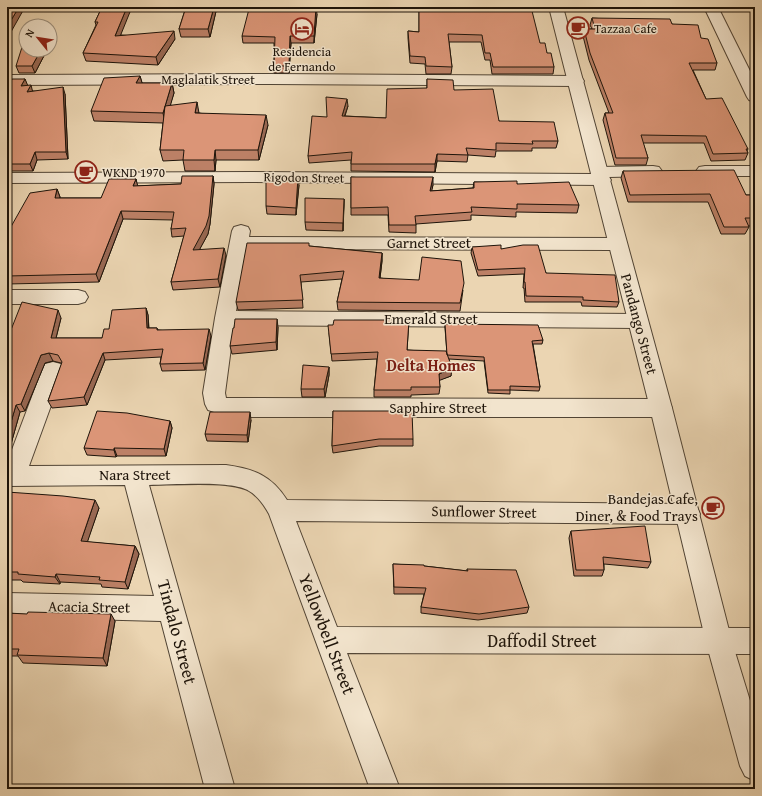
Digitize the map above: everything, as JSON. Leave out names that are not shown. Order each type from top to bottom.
[{"type":"street","name":"Pandango Street","points":[[556,7],[661,408],[719,642],[755,766]]},
{"type":"street","points":[[711,7],[755,97]]},
{"type":"street","name":"Maglalatik Street","points":[[7,80],[271,79],[576,81]]},
{"type":"street","name":"Rigodon Street","points":[[7,178],[601,176],[669,171]]},
{"type":"street","points":[[691,171],[755,171]]},
{"type":"street","name":"Garnet Street","points":[[225,318],[240,237],[618,244]]},
{"type":"street","points":[[7,297],[78,297]]},
{"type":"street","name":"Emerald Street","points":[[225,318],[637,321]]},
{"type":"street","name":"Sapphire Street","points":[[225,318],[214,393],[216,404],[226,407],[661,408]]},
{"type":"street","points":[[10,476],[53,370]]},
{"type":"street","name":"Nara Street","points":[[10,476],[226,475],[246,477],[260,485]]},
{"type":"street","name":"Tindalo Street","points":[[134,476],[220,789]]},
{"type":"street","name":"Yellowbell Street","points":[[260,485],[272,496],[280,510],[385,789]]},
{"type":"street","name":"Sunflower Street","points":[[280,510],[688,514]]},
{"type":"street","name":"Acacia Street","points":[[7,605],[170,609]]},
{"type":"street","name":"Daffodil Street","points":[[329,640],[755,641]]},
{"type":"building","points":[[7,7],[19,7],[7,27]]},
{"type":"building","points":[[102,7],[127,7],[115,36],[174,31],[156,57],[83,53],[98,22],[95,22]]},
{"type":"building","points":[[186,7],[214,7],[208,29],[179,29]]},
{"type":"building","points":[[291,7],[316,7],[314,36],[290,36],[289,66],[274,66],[275,37],[242,36],[249,9],[291,9]]},
{"type":"building","points":[[449,7],[531,7],[540,43],[545,43],[547,53],[551,53],[554,67],[493,67],[490,53],[485,53],[482,35],[448,34],[452,67],[426,66],[425,57],[410,56],[408,31],[419,32],[419,10],[449,10]]},
{"type":"building","points":[[592,18],[670,19],[672,24],[698,25],[701,38],[708,39],[717,63],[689,63],[706,99],[722,98],[748,149],[746,149],[748,153],[713,154],[706,136],[641,135],[648,158],[616,158],[605,113],[613,113],[590,53],[584,29],[595,29]]},
{"type":"building","points":[[19,58],[36,58],[32,66],[16,66]]},
{"type":"building","points":[[140,76],[136,83],[172,83],[163,113],[91,111],[104,78]]},
{"type":"building","points":[[12,79],[25,79],[21,86],[31,85],[27,92],[63,87],[66,152],[35,152],[30,164],[7,164],[7,82],[11,82]]},
{"type":"building","points":[[427,79],[453,80],[454,90],[493,89],[499,121],[554,122],[558,141],[532,141],[533,144],[496,143],[496,150],[466,148],[468,155],[437,154],[435,164],[351,164],[352,152],[308,156],[312,116],[327,117],[326,97],[347,99],[342,116],[386,118],[387,89],[427,88]]},
{"type":"building","points":[[197,102],[195,113],[266,115],[258,150],[215,150],[214,160],[183,160],[184,150],[160,150],[165,106]]},
{"type":"building","points":[[734,170],[746,195],[755,195],[755,218],[745,218],[749,227],[724,227],[710,194],[630,195],[623,171]]},
{"type":"building","points":[[182,176],[213,176],[209,216],[206,226],[193,250],[224,248],[218,279],[171,282],[186,228],[171,229],[174,212],[121,211],[96,274],[7,276],[7,232],[30,193],[57,189],[55,198],[101,198],[109,179],[136,179],[133,186],[181,184]]},
{"type":"building","points":[[298,177],[296,208],[266,206],[266,178]]},
{"type":"building","points":[[351,177],[433,177],[430,191],[474,188],[474,182],[517,181],[517,184],[569,182],[579,205],[517,204],[517,209],[471,207],[472,212],[415,216],[416,225],[389,225],[388,207],[351,208]]},
{"type":"building","points":[[305,198],[344,199],[343,223],[305,222]]},
{"type":"building","points":[[247,243],[309,243],[309,246],[382,253],[379,278],[419,280],[422,257],[461,261],[464,283],[460,303],[337,302],[344,271],[300,275],[303,300],[236,302]]},
{"type":"building","points":[[501,245],[501,249],[523,245],[538,245],[546,273],[615,275],[619,302],[583,300],[583,297],[526,296],[524,282],[525,268],[478,270],[472,247]]},
{"type":"building","points":[[22,302],[58,310],[51,338],[102,338],[104,329],[109,329],[112,310],[146,308],[147,328],[157,328],[157,330],[209,329],[203,363],[160,364],[163,349],[103,353],[84,397],[48,401],[62,362],[58,355],[49,353],[41,355],[21,404],[16,405],[7,436],[7,356],[10,348],[7,348],[7,340]]},
{"type":"building","points":[[235,319],[277,319],[276,342],[230,346]]},
{"type":"building","points":[[334,320],[409,320],[407,350],[446,351],[452,368],[439,374],[440,387],[411,387],[411,390],[374,390],[378,352],[331,354],[328,325],[333,325]]},
{"type":"building","points":[[445,324],[538,325],[543,340],[532,341],[540,387],[510,386],[510,390],[488,390],[484,357],[447,355]]},
{"type":"building","points":[[303,365],[329,367],[324,389],[301,389]]},
{"type":"building","points":[[97,411],[127,413],[170,421],[164,449],[114,448],[114,450],[84,448]]},
{"type":"building","points":[[333,411],[412,411],[413,439],[379,439],[332,446]]},
{"type":"building","points":[[210,412],[250,412],[247,435],[205,434]]},
{"type":"building","points":[[7,492],[95,500],[81,541],[135,546],[125,582],[99,580],[100,577],[56,574],[55,577],[7,572]]},
{"type":"building","points":[[645,526],[651,562],[603,557],[604,570],[576,570],[571,531]]},
{"type":"building","points":[[393,564],[424,565],[468,571],[467,569],[516,570],[529,607],[479,614],[421,607],[426,588],[394,587]]},
{"type":"building","points":[[28,612],[111,614],[103,658],[17,655],[19,649],[7,649],[7,613],[27,614]]},
{"type":"place","name":"Tazzaa Cafe","points":[[578,28]]},
{"type":"place","name":"Residencia de Fernando","points":[[302,29]]},
{"type":"place","name":"WKND 1970","points":[[86,172]]},
{"type":"place","name":"Bandejas Cafe, Diner, & Food Trays","points":[[713,508]]},
{"type":"district","name":"Delta Homes","points":[[431,365]]}]
